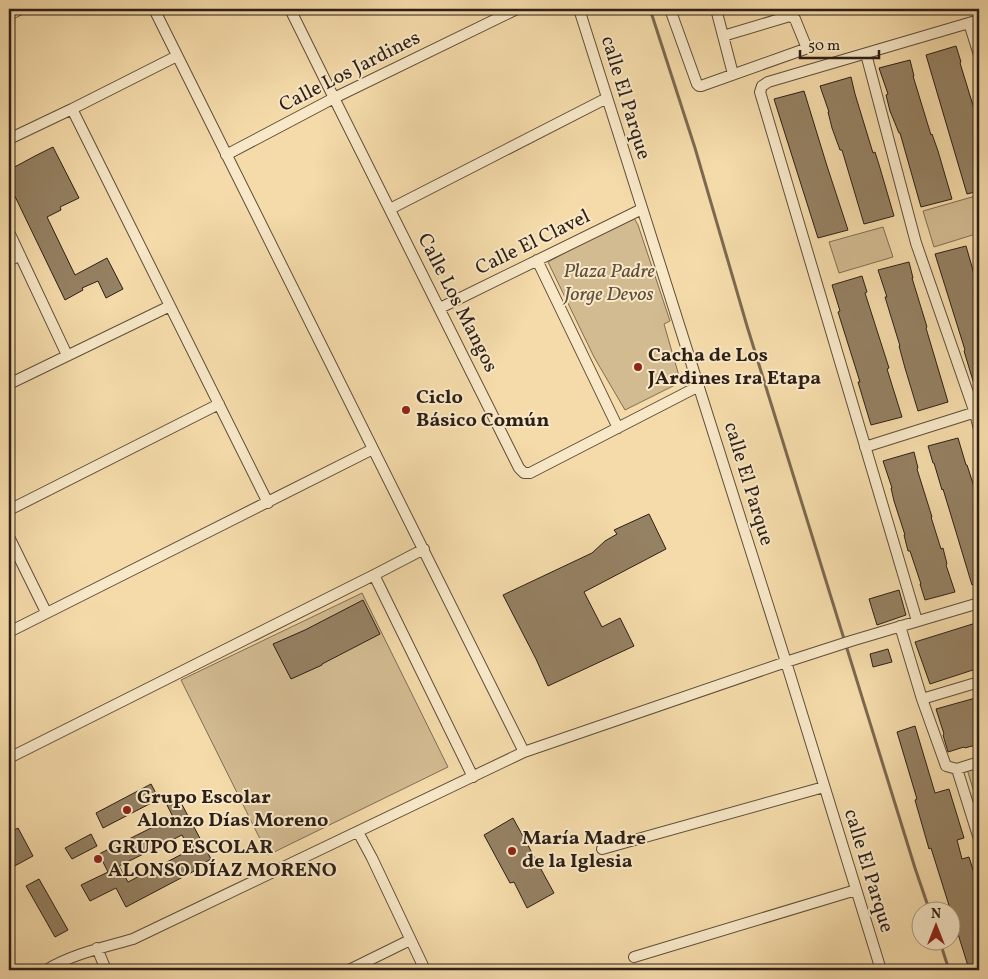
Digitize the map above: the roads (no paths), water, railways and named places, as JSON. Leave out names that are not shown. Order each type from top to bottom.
[{"type":"street","points":[[9,15],[21,9]]},
{"type":"street","points":[[154,9],[524,752]]},
{"type":"street","points":[[290,9],[336,102]]},
{"type":"street","name":"Calle Los Jardines","points":[[226,155],[336,102],[518,9]]},
{"type":"street","name":"calle El Parque","points":[[579,9],[786,662],[881,970]]},
{"type":"street","points":[[670,9],[697,84],[701,86],[805,49],[806,44],[795,19],[790,16],[723,36]]},
{"type":"street","points":[[716,9],[733,74]]},
{"type":"street","points":[[917,621],[760,92],[762,86],[768,82],[974,22],[979,55]]},
{"type":"street","points":[[866,54],[916,243],[977,412],[979,429]]},
{"type":"street","points":[[9,139],[177,56]]},
{"type":"street","points":[[390,210],[607,98]]},
{"type":"street","name":"Calle Los Mangos","points":[[336,102],[519,468],[524,473],[530,473],[699,386]]},
{"type":"street","points":[[72,109],[268,503]]},
{"type":"street","name":"Calle El Clavel","points":[[440,308],[642,209]]},
{"type":"street","points":[[9,232],[68,355]]},
{"type":"street","points":[[9,261],[20,255]]},
{"type":"street","points":[[537,260],[618,428]]},
{"type":"street","points":[[9,384],[170,306]]},
{"type":"street","points":[[9,510],[219,404]]},
{"type":"street","points":[[865,446],[977,412]]},
{"type":"street","points":[[9,632],[373,449]]},
{"type":"street","points":[[9,537],[46,612]]},
{"type":"street","points":[[9,758],[424,549]]},
{"type":"street","points":[[374,575],[473,777]]},
{"type":"street","points":[[46,970],[97,948],[134,939],[524,752],[786,662],[979,603]]},
{"type":"street","points":[[900,626],[922,699],[946,766],[957,769],[979,762]]},
{"type":"street","points":[[922,699],[979,682]]},
{"type":"street","points":[[957,769],[979,839]]},
{"type":"street","points":[[602,849],[824,787]]},
{"type":"street","points":[[358,832],[425,970]]},
{"type":"street","points":[[634,956],[856,890]]},
{"type":"street","points":[[349,970],[410,940]]},
{"type":"street","points":[[97,948],[106,970]]},
{"type":"waterway","points":[[650,9],[695,148],[747,326],[927,902]]},
{"type":"waterway","points":[[943,952],[949,970]]},
{"type":"place","name":"Cacha de Los JArdines 1ra Etapa","points":[[638,367]]},
{"type":"place","name":"Ciclo Básico Común","points":[[406,410]]},
{"type":"place","name":"Grupo Escolar Alonzo Días Moreno","points":[[127,810]]},
{"type":"place","name":"María Madre de la Iglesia","points":[[512,851]]},
{"type":"place","name":"GRUPO ESCOLAR ALONSO DÍAZ MORENO","points":[[98,859]]},
{"type":"park label","name":"Plaza Padre Jorge Devos","points":[[609,284]]}]
